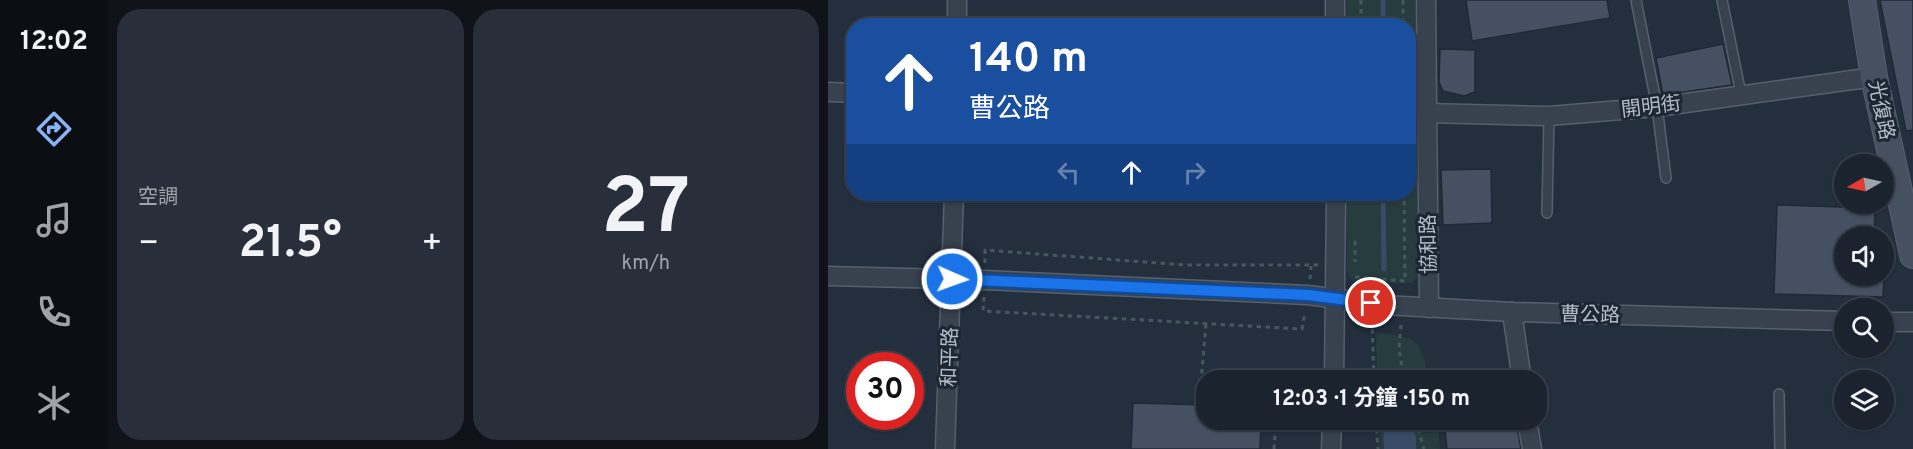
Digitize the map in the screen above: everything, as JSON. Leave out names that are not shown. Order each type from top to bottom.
[{"type":"street","points":[[957,0],[957,18]]},
{"type":"street","points":[[1335,0],[1335,18]]},
{"type":"street","name":"協和路","points":[[1426,0],[1429,308]]},
{"type":"street","name":"光復路","points":[[1862,0],[1874,77],[1913,255]]},
{"type":"street","name":"開明街","points":[[1427,113],[1548,116],[1657,107],[1874,77]]},
{"type":"street","points":[[828,92],[846,93]]},
{"type":"street","name":"和平路","points":[[945,449],[954,201]]},
{"type":"street","points":[[1334,370],[1336,201]]},
{"type":"street","name":"曹公路","points":[[828,276],[952,279],[1308,295],[1429,308],[1512,312],[1834,321]]},
{"type":"street","points":[[1512,312],[1520,370]]},
{"type":"street","points":[[1894,322],[1913,322]]},
{"type":"street","points":[[1331,449],[1332,430]]},
{"type":"street","points":[[1529,430],[1532,449]]},
{"type":"lane","points":[[1636,0],[1657,107],[1666,178]]},
{"type":"lane","points":[[1722,0],[1741,94]]},
{"type":"lane","points":[[1547,213],[1548,116]]},
{"type":"lane","points":[[1779,394],[1780,449]]},
{"type":"path","points":[[1361,0],[1361,18]]},
{"type":"path","points":[[1403,0],[1403,18]]},
{"type":"path","points":[[1354,234],[1355,279],[1405,280],[1404,201]]},
{"type":"path","points":[[985,250],[1185,265],[1311,266]]},
{"type":"path","points":[[1371,303],[1374,370]]},
{"type":"path","points":[[983,311],[1302,329]]},
{"type":"path","points":[[1202,370],[1206,324]]},
{"type":"path","points":[[1401,325],[1399,348],[1402,370]]},
{"type":"path","points":[[1275,449],[1276,430]]},
{"type":"path","points":[[1377,430],[1378,449]]},
{"type":"path","points":[[1419,430],[1424,449]]},
{"type":"green space","points":[[1347,0],[1415,0],[1415,18],[1346,18]]},
{"type":"green space","points":[[1416,69],[1419,275],[1412,283],[1354,283],[1347,271],[1346,201],[1416,201]]},
{"type":"green space","points":[[1376,332],[1401,336],[1416,343],[1420,348],[1426,370],[1377,370]]},
{"type":"green space","points":[[1379,430],[1438,430],[1440,449],[1380,449]]},
{"type":"water","points":[[1383,430],[1413,430],[1416,436],[1416,449],[1384,449]]},
{"type":"building","points":[[1466,0],[1607,0],[1610,18],[1472,41]]},
{"type":"building","points":[[1880,0],[1913,0],[1913,130],[1906,131]]},
{"type":"building","points":[[1723,44],[1732,85],[1663,95],[1656,58]]},
{"type":"building","points":[[1440,49],[1475,50],[1475,92],[1464,96],[1443,91],[1439,82]]},
{"type":"building","points":[[1491,169],[1492,223],[1443,225],[1441,170]]},
{"type":"building","points":[[1777,205],[1834,207],[1834,214],[1875,214],[1874,226],[1834,226],[1834,286],[1884,286],[1883,297],[1774,294]]},
{"type":"building","points":[[1133,403],[1196,405],[1196,430],[1261,430],[1260,449],[1131,449]]},
{"type":"building","points":[[1445,430],[1518,430],[1521,449],[1447,449]]},
{"type":"waterway","points":[[1383,0],[1383,18]]},
{"type":"waterway","points":[[1383,201],[1384,269]]},
{"type":"route","points":[[952,279],[1308,295],[1371,303]]}]
